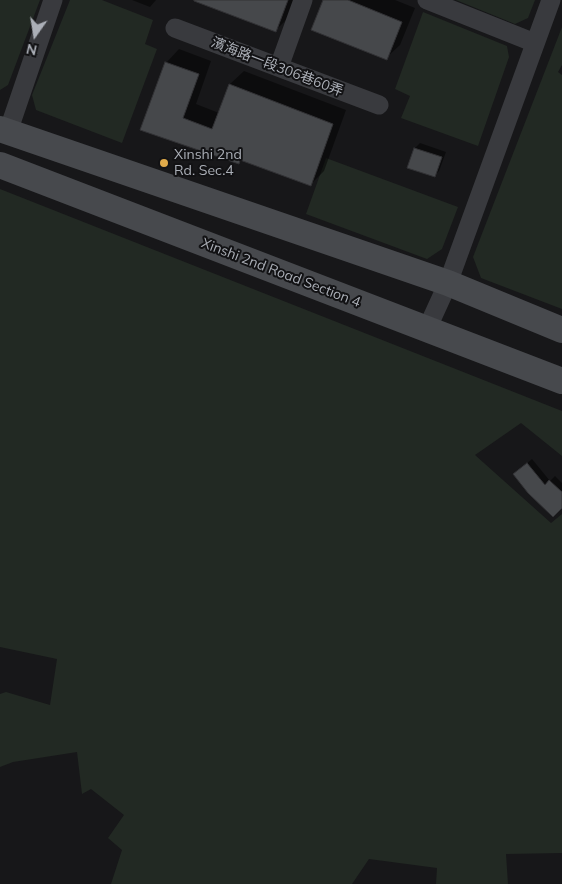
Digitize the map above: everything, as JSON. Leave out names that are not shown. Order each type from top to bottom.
[{"type":"street","points":[[53,0],[4,131],[448,283],[562,330]]},
{"type":"street","points":[[279,68],[303,0]]},
{"type":"street","points":[[427,0],[535,44]]},
{"type":"street","points":[[426,329],[448,283],[551,0]]},
{"type":"street","name":"濱海路一段306巷60弄","points":[[175,28],[379,105]]},
{"type":"street","name":"Xinshi 2nd Road Section 4","points":[[0,165],[562,381]]},
{"type":"shaded area","points":[[0,0],[40,0],[8,85],[0,90]]},
{"type":"shaded area","points":[[70,0],[102,0],[153,20],[145,44],[157,49],[122,143],[36,110],[32,95]]},
{"type":"shaded area","points":[[456,0],[535,0],[528,18],[515,24]]},
{"type":"shaded area","points":[[423,12],[507,46],[509,57],[478,146],[401,118],[410,96],[395,89]]},
{"type":"shaded area","points":[[562,27],[562,65],[558,72],[562,75],[562,309],[481,278],[473,257]]},
{"type":"shaded area","points":[[326,158],[458,207],[442,249],[427,259],[306,214]]},
{"type":"shaded area","points":[[0,189],[562,411],[562,456],[521,423],[475,455],[551,523],[562,514],[562,853],[506,854],[508,884],[436,884],[437,868],[369,859],[352,884],[111,884],[122,850],[108,838],[124,815],[91,789],[82,794],[77,752],[13,762],[0,767],[0,694],[6,692],[50,705],[57,659],[0,647]]},
{"type":"building","points":[[194,0],[288,0],[276,32]]},
{"type":"building","points":[[323,0],[348,0],[402,22],[387,60],[311,30]]},
{"type":"building","points":[[165,62],[199,74],[183,118],[212,129],[229,84],[333,124],[311,186],[240,160],[239,164],[140,130]]},
{"type":"building","points":[[414,148],[442,157],[435,177],[407,168]]},
{"type":"building","points":[[527,463],[545,485],[549,480],[562,492],[562,508],[553,517],[528,493],[513,474]]},
{"type":"place","name":"Xinshi 2nd Rd. Sec.4","points":[[164,163]]}]
